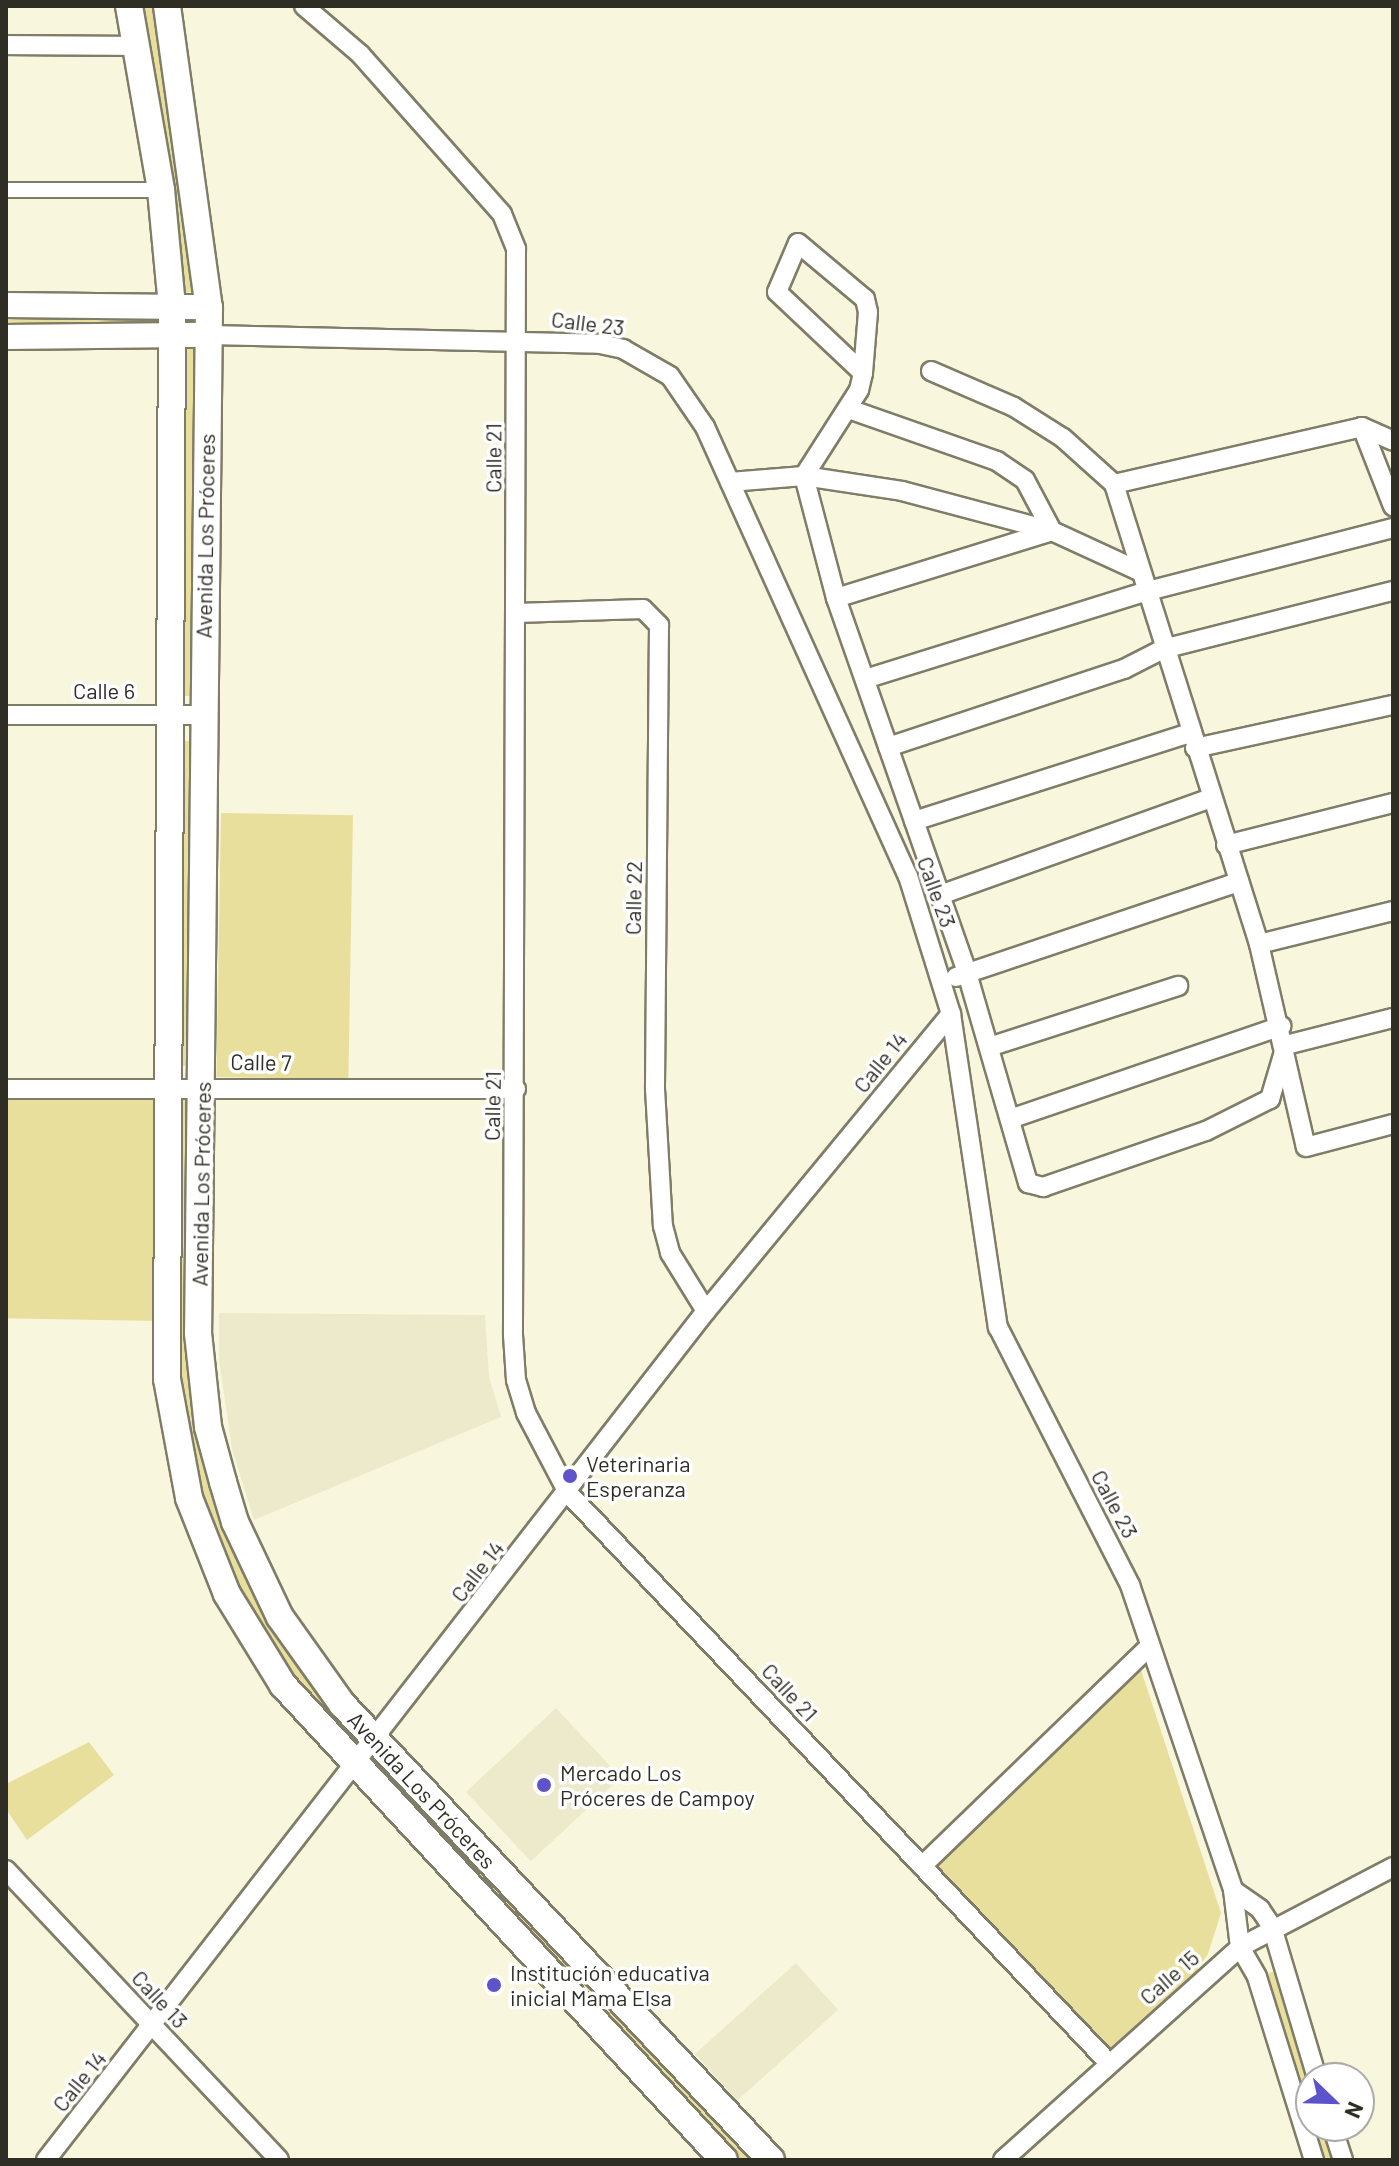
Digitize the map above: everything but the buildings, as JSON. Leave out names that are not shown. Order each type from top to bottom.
[{"type":"main road","name":"Avenida Los Próceres","points":[[129,6],[161,190],[172,307],[167,1379],[189,1498],[227,1594],[263,1656],[356,1767],[724,2160]]},
{"type":"main road","name":"Avenida Los Próceres","points":[[167,6],[209,307],[202,715],[198,1333],[208,1427],[235,1522],[280,1617],[375,1742],[771,2160]]},
{"type":"street","name":"Calle 21","points":[[304,6],[360,54],[502,214],[516,249],[516,1380],[543,1451],[568,1493],[1108,2062]]},
{"type":"street","points":[[6,45],[135,46]]},
{"type":"street","points":[[6,190],[161,190]]},
{"type":"street","points":[[804,476],[851,410],[863,373],[865,299],[798,243],[777,292],[863,373]]},
{"type":"street","points":[[6,305],[209,307]]},
{"type":"street","points":[[6,337],[209,335]]},
{"type":"street","name":"Calle 23","points":[[209,335],[600,344],[646,359],[684,392],[730,482],[908,876],[951,1014],[998,1327],[1130,1585],[1233,1890],[1240,1947],[1257,1977],[1314,2160]]},
{"type":"street","points":[[931,371],[1014,407],[1063,438],[1114,484],[1144,592],[1259,944],[1286,1045],[1306,1147],[1393,1124]]},
{"type":"street","points":[[851,410],[997,461],[1025,480],[1052,531]]},
{"type":"street","points":[[1114,484],[1362,427],[1393,441]]},
{"type":"street","points":[[1362,427],[1393,506]]},
{"type":"street","points":[[730,482],[804,476],[902,491],[1052,531],[1139,571]]},
{"type":"street","points":[[804,476],[836,598],[967,973],[1028,1183],[1043,1187],[1140,1157],[1270,1099],[1286,1045]]},
{"type":"street","points":[[865,679],[1144,592],[1393,528]]},
{"type":"street","points":[[836,598],[1052,531]]},
{"type":"street","points":[[888,747],[1124,669],[1163,649],[1393,591]]},
{"type":"street","name":"Calle 22","points":[[516,613],[643,609],[659,625],[655,1089],[663,1226],[670,1253],[706,1311]]},
{"type":"street","points":[[914,821],[1193,740],[1393,705]]},
{"type":"street","name":"Calle 6","points":[[6,715],[202,715]]},
{"type":"street","points":[[940,895],[1211,798]]},
{"type":"street","points":[[1226,845],[1393,803]]},
{"type":"street","points":[[942,982],[1239,882]]},
{"type":"street","points":[[1259,944],[1393,911]]},
{"type":"street","points":[[989,1047],[1178,986]]},
{"type":"street","name":"Calle 14","points":[[46,2160],[356,1767],[706,1311],[951,1014]]},
{"type":"street","points":[[1286,1045],[1393,1018]]},
{"type":"street","points":[[1010,1119],[1281,1026]]},
{"type":"street","name":"Calle 7","points":[[6,1089],[202,1085],[516,1089]]},
{"type":"street","points":[[922,1866],[1149,1647]]},
{"type":"street","name":"Calle 15","points":[[1003,2160],[1108,2062],[1240,1947],[1272,1927],[1393,1867]]},
{"type":"street","name":"Calle 13","points":[[6,1870],[279,2160]]},
{"type":"street","points":[[1233,1890],[1260,1909],[1272,1927],[1312,2062]]},
{"type":"shaded area","points":[[141,6],[162,6],[196,291],[185,293],[180,286]]},
{"type":"shaded area","points":[[6,313],[147,313],[147,327],[6,327]]},
{"type":"shaded area","points":[[184,348],[196,348],[196,696],[184,696]]},
{"type":"shaded area","points":[[179,741],[194,741],[192,1064],[183,1066],[177,1062]]},
{"type":"shaded area","points":[[221,813],[353,815],[348,1079],[216,1077]]},
{"type":"shaded area","points":[[6,1091],[161,1094],[157,1321],[6,1318]]},
{"type":"shaded area","points":[[179,1093],[190,1093],[193,1376],[224,1513],[361,1737],[362,1745],[348,1752],[259,1634],[205,1518],[175,1377]]},
{"type":"shaded area","points":[[219,1313],[485,1315],[489,1376],[501,1417],[254,1520],[232,1449],[219,1359]]},
{"type":"shaded area","points":[[1140,1667],[1221,1913],[1208,1954],[1194,1974],[1111,2051],[932,1867]]},
{"type":"shaded area","name":"Mercado Los Próceres de Campoy","points":[[556,1708],[621,1777],[531,1861],[466,1792]]},
{"type":"shaded area","points":[[89,1742],[114,1775],[27,1840],[6,1809],[6,1784]]},
{"type":"shaded area","points":[[375,1758],[382,1758],[761,2160],[735,2160],[369,1765]]},
{"type":"shaded area","points":[[796,1963],[838,2010],[737,2101],[695,2054]]},
{"type":"shaded area","points":[[1272,1972],[1278,1974],[1306,2062],[1295,2062],[1295,2079],[1264,1975]]},
{"type":"shaded area","points":[[1314,2142],[1331,2142],[1337,2160],[1319,2160]]},
{"type":"place","name":"Veterinaria Esperanza","points":[[570,1476]]},
{"type":"place","name":"Mercado Los Próceres de Campoy","points":[[544,1785]]},
{"type":"place","name":"Institución educativa inicial Mama Elsa","points":[[494,1985]]}]
